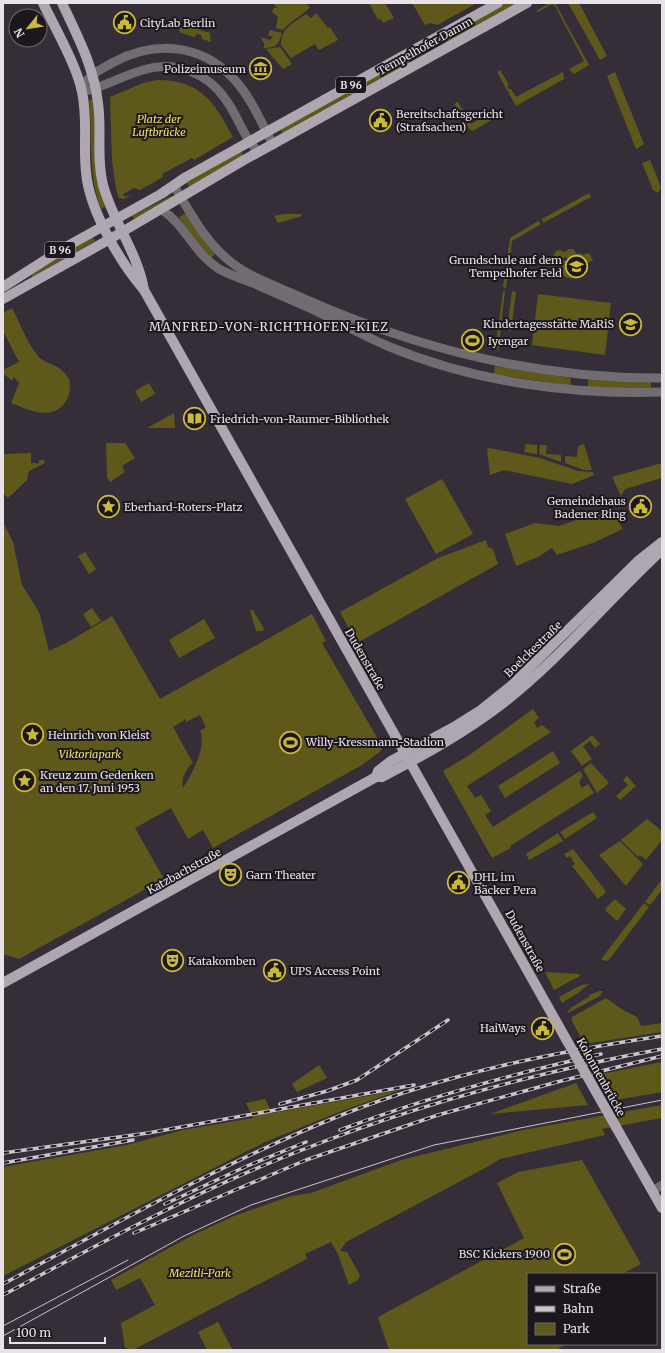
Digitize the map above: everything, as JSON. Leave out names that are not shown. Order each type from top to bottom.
[{"type":"main road","points":[[43,3],[82,89],[85,112],[86,173],[90,196],[110,239]]},
{"type":"main road","points":[[62,3],[92,73],[96,88],[100,118],[100,172],[107,198],[122,232]]},
{"type":"main road","name":"Tempelhofer Damm","points":[[103,226],[174,186],[186,177],[498,3]]},
{"type":"main road","name":"Tempelhofer Damm","points":[[110,239],[273,144],[527,3]]},
{"type":"main road","name":"B 96","points":[[3,299],[64,248],[103,226]]},
{"type":"main road","name":"Dudenstraße","points":[[122,232],[142,276],[144,290]]},
{"type":"main road","name":"B 96","points":[[3,287],[25,280],[110,239]]},
{"type":"main road","name":"Dudenstraße","points":[[110,239],[133,277],[144,290],[566,1039]]},
{"type":"main road","name":"Boelckestraße","points":[[460,728],[519,679],[638,561],[662,542]]},
{"type":"main road","name":"Boelckestraße","points":[[408,758],[502,704],[527,683],[662,550]]},
{"type":"main road","name":"Katzbachstraße","points":[[3,984],[376,777],[382,777],[408,758]]},
{"type":"main road","name":"Kolonnenbrücke","points":[[566,1039],[662,1208]]},
{"type":"street","points":[[82,89],[92,73],[126,55],[152,48],[172,48],[196,54],[216,63],[236,80],[245,93],[273,144]]},
{"type":"street","points":[[82,89],[96,88],[154,67],[185,69],[209,81],[222,94],[238,118],[250,141],[259,152]]},
{"type":"street","points":[[174,186],[200,229],[221,253],[243,270],[353,320],[445,350],[498,363],[559,373],[612,378],[662,378]]},
{"type":"street","points":[[161,209],[176,220],[197,250],[211,263],[224,271],[295,301],[390,347],[454,368],[514,381],[558,388],[602,392],[662,392]]},
{"type":"street","points":[[211,263],[221,253]]},
{"type":"street","points":[[652,1191],[662,1185]]},
{"type":"green space","points":[[275,3],[305,3],[310,7],[289,23],[283,30],[276,28],[278,17],[272,12],[277,6],[274,7]]},
{"type":"green space","points":[[369,3],[385,3],[394,18],[383,23],[381,19],[378,20]]},
{"type":"green space","points":[[412,3],[477,3],[437,25],[431,23],[425,25]]},
{"type":"green space","points":[[505,3],[519,3],[446,44],[442,38]]},
{"type":"green space","points":[[550,3],[555,3],[589,65],[574,74],[569,69],[584,61],[555,6],[552,4],[538,12],[536,11]]},
{"type":"green space","points":[[568,3],[579,3],[607,56],[600,60]]},
{"type":"green space","points":[[316,13],[328,28],[330,27],[338,40],[319,50],[315,44],[291,58],[281,45],[283,33],[289,26],[306,14],[311,18]]},
{"type":"green space","points":[[181,24],[210,33],[211,42],[202,39],[201,35],[197,34],[194,37],[179,32]]},
{"type":"green space","points":[[270,30],[282,33],[281,37],[276,45],[264,48],[264,43],[260,37],[270,40],[273,37],[268,35]]},
{"type":"green space","points":[[280,47],[292,64],[283,69],[266,49]]},
{"type":"green space","points":[[407,57],[411,63],[283,135],[280,129]]},
{"type":"green space","points":[[500,70],[509,85],[507,86],[516,97],[563,72],[564,79],[516,106],[497,72]]},
{"type":"green space","points":[[615,72],[644,144],[636,149],[607,76]]},
{"type":"green space","name":"Platz der Luftbrücke","points":[[157,80],[185,84],[204,95],[219,113],[233,137],[194,160],[192,158],[162,174],[163,177],[140,190],[134,188],[123,194],[124,197],[133,194],[124,199],[119,198],[116,189],[112,160],[110,97],[143,83]]},
{"type":"green space","points":[[93,99],[102,196],[105,207],[101,209],[92,168],[89,100]]},
{"type":"green space","points":[[458,102],[471,124],[490,113],[493,119],[473,131],[470,130],[454,104]]},
{"type":"green space","points":[[241,150],[244,157],[190,188],[186,182]]},
{"type":"green space","points":[[650,160],[661,187],[658,193],[653,190],[642,163]]},
{"type":"green space","points":[[589,193],[591,197],[543,223],[542,219]]},
{"type":"green space","points":[[171,196],[174,196],[135,220],[132,216]]},
{"type":"green space","points":[[186,213],[216,253],[211,258],[193,238],[179,217]]},
{"type":"green space","points":[[284,214],[301,214],[302,216],[278,223],[274,216]]},
{"type":"green space","points":[[538,221],[541,224],[512,241],[506,288],[503,287],[510,238]]},
{"type":"green space","points":[[92,237],[95,241],[32,277],[31,274]]},
{"type":"green space","points":[[569,249],[573,249],[577,254],[581,253],[582,255],[589,253],[593,260],[586,264],[584,261],[575,264],[583,271],[579,278],[572,279],[563,276],[558,271],[557,268],[560,260],[569,261],[566,257],[560,259],[554,269],[557,277],[553,277],[551,264],[556,251],[560,250],[565,252]]},
{"type":"green space","points":[[503,291],[505,291],[498,353],[496,343]]},
{"type":"green space","points":[[512,291],[516,292],[511,331],[507,330]]},
{"type":"green space","points":[[538,294],[611,303],[605,355],[532,345]]},
{"type":"green space","points":[[12,308],[27,339],[38,356],[61,369],[69,379],[70,388],[68,397],[63,405],[57,410],[42,413],[11,403],[19,383],[14,377],[12,381],[5,375],[3,370],[19,362],[3,331],[3,313]]},
{"type":"green space","points":[[495,366],[571,378],[570,386],[494,374]]},
{"type":"green space","points":[[588,379],[651,381],[651,390],[588,388]]},
{"type":"green space","points":[[149,383],[155,394],[141,402],[135,391]]},
{"type":"green space","points":[[174,413],[175,428],[147,428]]},
{"type":"green space","points":[[106,443],[125,443],[135,458],[122,466],[125,472],[110,482],[107,477]]},
{"type":"green space","points":[[526,444],[537,445],[537,454],[524,452]]},
{"type":"green space","points":[[584,444],[592,470],[584,470],[565,463],[565,456],[577,457],[578,446]]},
{"type":"green space","points":[[540,445],[547,445],[546,454],[561,455],[561,462],[539,454]]},
{"type":"green space","points":[[489,448],[540,458],[578,471],[593,472],[594,475],[572,484],[504,470],[490,475],[487,449]]},
{"type":"green space","points":[[31,453],[31,463],[39,463],[39,460],[44,460],[45,463],[29,471],[27,480],[8,498],[3,493],[3,454]]},
{"type":"green space","points":[[662,463],[662,478],[625,489],[621,496],[612,477]]},
{"type":"green space","points":[[442,479],[473,534],[436,554],[405,499]]},
{"type":"green space","points":[[610,508],[623,529],[595,542],[557,555],[552,548],[538,557],[516,566],[505,534],[535,523],[559,526]]},
{"type":"green space","name":"Viktoriapark","points":[[3,522],[13,542],[22,585],[39,612],[49,651],[66,643],[112,616],[160,699],[312,614],[326,641],[322,643],[382,746],[381,751],[362,765],[213,848],[203,830],[188,839],[171,808],[135,828],[164,879],[19,959],[3,954]],"holes":[[[200,715],[206,727],[200,731],[202,744],[198,760],[183,788],[182,782],[185,774],[188,767],[193,763],[173,727],[186,719],[186,722]]]},
{"type":"green space","points":[[486,540],[488,547],[493,549],[498,564],[357,643],[340,612],[438,558]]},
{"type":"green space","points":[[85,552],[96,569],[89,574],[78,556]]},
{"type":"green space","points":[[92,608],[101,621],[91,627],[83,614]]},
{"type":"green space","points":[[250,610],[253,610],[264,629],[262,631],[256,631]]},
{"type":"green space","points":[[204,619],[215,638],[179,658],[169,640]]},
{"type":"green space","points":[[533,709],[539,718],[534,722],[537,728],[542,725],[551,732],[467,786],[475,798],[481,795],[491,811],[485,815],[493,827],[580,771],[583,776],[579,782],[582,788],[588,784],[594,793],[510,846],[511,848],[492,858],[443,771],[468,756]]},
{"type":"green space","points":[[593,736],[600,744],[595,748],[590,741],[583,746],[592,759],[582,766],[571,751]]},
{"type":"green space","points":[[553,751],[560,763],[505,798],[498,786]]},
{"type":"green space","points":[[591,763],[609,783],[597,793],[583,769]]},
{"type":"green space","points":[[627,776],[636,786],[620,800],[616,796],[628,785],[623,780]]},
{"type":"green space","points":[[593,812],[597,818],[565,839],[560,832]]},
{"type":"green space","points":[[647,819],[662,831],[662,840],[646,860],[640,855],[638,857],[621,840]]},
{"type":"green space","points":[[558,833],[563,841],[529,860],[526,854]]},
{"type":"green space","points":[[620,841],[643,864],[626,886],[599,855]]},
{"type":"green space","points":[[573,849],[605,890],[605,893],[598,899],[572,866],[575,864],[570,856],[567,858],[564,854]]},
{"type":"green space","points":[[662,879],[662,890],[650,905],[645,902]]},
{"type":"green space","points":[[615,899],[626,909],[617,921],[606,911],[605,906],[606,908]]},
{"type":"green space","points":[[644,903],[649,907],[608,961],[602,960],[602,958]]},
{"type":"green space","points":[[545,972],[579,974],[580,976],[554,990]]},
{"type":"green space","points":[[589,984],[562,1003],[559,997],[581,985]]},
{"type":"green space","points":[[603,991],[600,996],[568,1013],[567,1012],[572,1007],[590,996],[589,995]]},
{"type":"green space","points":[[606,998],[623,1010],[637,1017],[641,1026],[662,1023],[662,1032],[584,1044],[572,1021],[572,1017]]},
{"type":"green space","points":[[662,1062],[662,1092],[616,1100],[601,1074]]},
{"type":"green space","points":[[319,1065],[327,1078],[297,1092],[292,1084]]},
{"type":"green space","points":[[576,1083],[588,1105],[490,1114]]},
{"type":"green space","points":[[401,1090],[344,1110],[265,1142],[3,1276],[3,1167],[127,1145],[183,1130],[253,1118],[246,1103],[265,1099],[272,1113]]},
{"type":"green space","name":"Mezitli-Park","points":[[662,1105],[662,1118],[602,1129],[605,1135],[500,1159],[346,1242],[340,1251],[347,1252],[360,1275],[358,1280],[349,1285],[338,1254],[331,1242],[305,1254],[307,1258],[303,1261],[133,1350],[125,1348],[121,1323],[155,1305],[140,1278],[116,1290],[111,1280],[193,1235],[234,1216],[291,1196],[311,1193],[401,1160],[523,1130]]},
{"type":"green space","name":"BSC Kickers 1900","points":[[582,1160],[641,1264],[624,1273],[527,1273],[527,1345],[565,1345],[556,1350],[389,1350],[378,1317],[524,1238],[497,1183],[518,1172]]},
{"type":"green space","points":[[218,1322],[233,1350],[207,1350],[198,1332]]},
{"type":"tram line","points":[[3,1336],[184,1236],[251,1205],[434,1145],[662,1100]]},
{"type":"tram line","points":[[3,1326],[128,1260]]},
{"type":"railway","points":[[280,1104],[327,1091],[357,1080],[448,1020]]},
{"type":"railway","points":[[3,1284],[171,1194],[300,1132],[344,1114],[422,1087],[501,1066],[581,1049],[662,1036]]},
{"type":"railway","points":[[3,1295],[134,1226],[200,1194],[267,1164],[363,1127],[511,1082],[662,1049]]},
{"type":"railway","points":[[340,1130],[436,1097],[601,1054]]},
{"type":"railway","points":[[134,1233],[306,1160],[438,1115],[557,1082],[662,1056]]},
{"type":"railway","points":[[3,1153],[148,1133],[414,1085]]},
{"type":"railway","points":[[3,1163],[133,1140]]},
{"type":"railway","points":[[165,1204],[247,1166],[306,1142]]},
{"type":"place","name":"CityLab Berlin","points":[[125,23]]},
{"type":"place","name":"Polizeimuseum","points":[[261,69]]},
{"type":"place","name":"Bereitschaftsgericht (Strafsachen)","points":[[381,120]]},
{"type":"place","name":"Grundschule auf dem Tempelhofer Feld","points":[[577,266]]},
{"type":"place","name":"Kindertagesstätte MaRiS","points":[[630,324]]},
{"type":"place","name":"Iyengar","points":[[473,341]]},
{"type":"place","name":"Friedrich-von-Raumer-Bibliothek","points":[[194,419]]},
{"type":"place","name":"Eberhard-Roters-Platz","points":[[108,507]]},
{"type":"place","name":"Gemeindehaus Badener Ring","points":[[641,507]]},
{"type":"place","name":"Heinrich von Kleist","points":[[32,735]]},
{"type":"place","name":"Willy-Kressmann-Stadion","points":[[290,742]]},
{"type":"place","name":"Kreuz zum Gedenken an den 17. Juni 1953","points":[[25,781]]},
{"type":"place","name":"Garn Theater","points":[[230,875]]},
{"type":"place","name":"DHL im Bäcker Pera","points":[[459,883]]},
{"type":"place","name":"Katakomben","points":[[172,961]]},
{"type":"place","name":"UPS Access Point","points":[[274,971]]},
{"type":"place","name":"HaiWays","points":[[542,1028]]},
{"type":"place","name":"BSC Kickers 1900","points":[[565,1254]]},
{"type":"district","name":"MANFRED-VON-RICHTHOFEN-KIEZ","points":[[269,326]]}]
